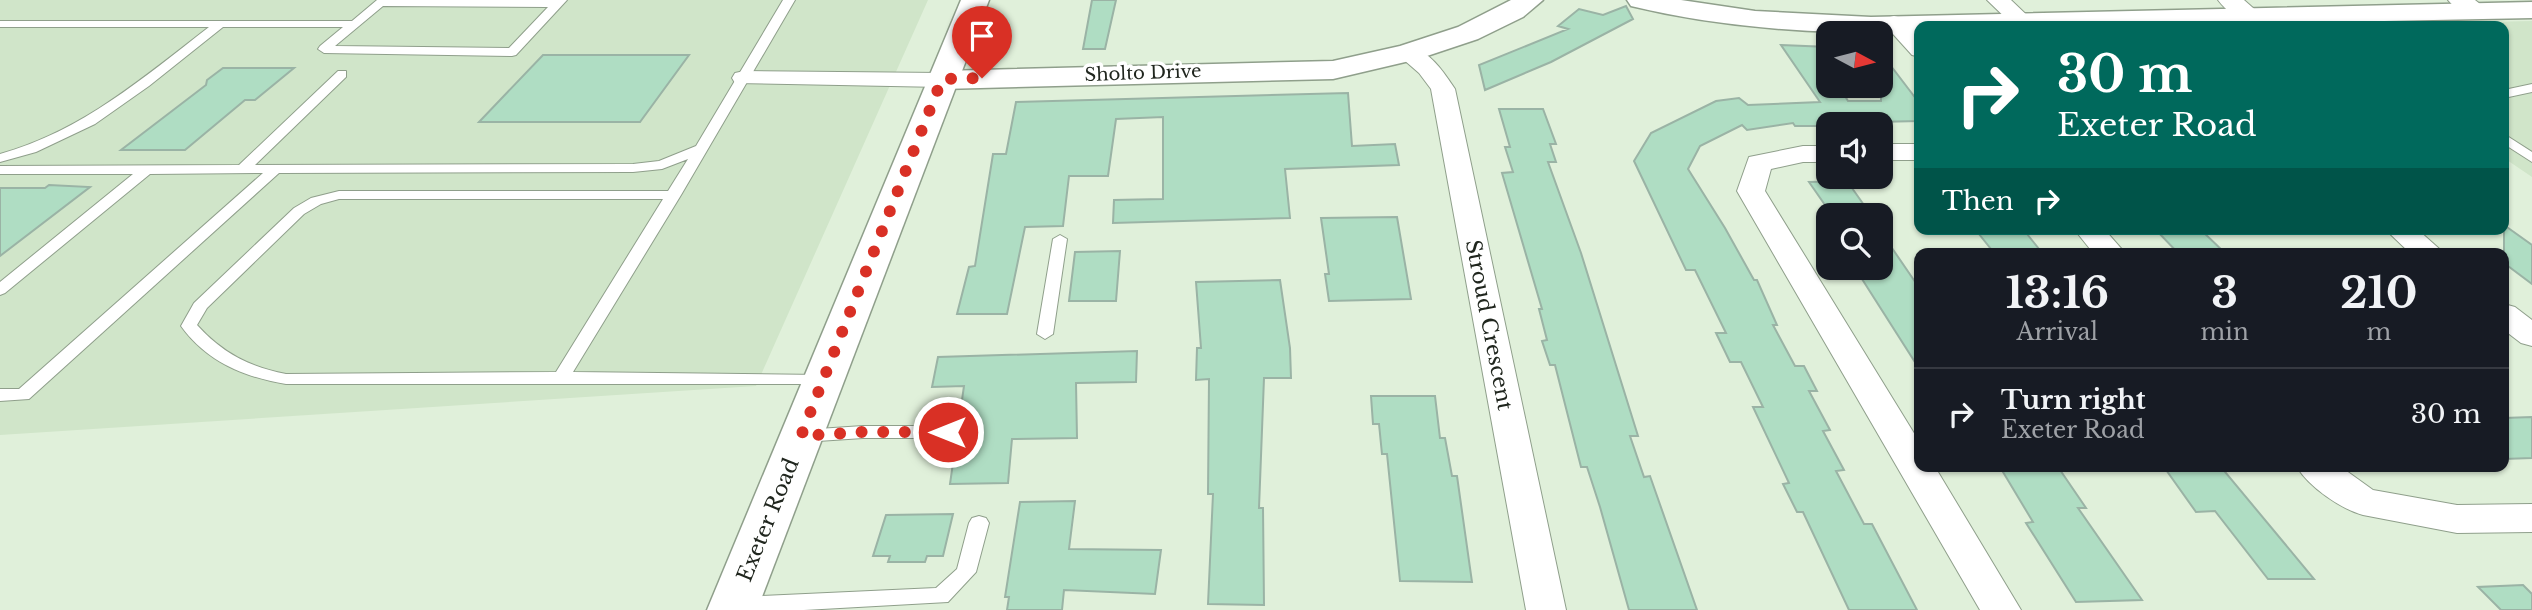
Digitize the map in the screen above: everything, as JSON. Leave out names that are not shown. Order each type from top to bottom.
[{"type":"street","name":"Exeter Road","points":[[733,608],[821,380],[975,0]]},
{"type":"street","name":"Sholto Drive","points":[[744,78],[942,79],[1333,69],[1408,53],[1468,33],[1529,0]]},
{"type":"street","points":[[1641,0],[1721,8],[1793,23],[1816,23]]},
{"type":"street","points":[[1998,0],[2022,21]]},
{"type":"street","points":[[2148,21],[2240,7],[2469,6],[2532,10]]},
{"type":"street","points":[[1894,23],[1914,23]]},
{"type":"street","points":[[1894,23],[1914,44]]},
{"type":"street","name":"Stroud Crescent","points":[[1408,53],[1428,68],[1443,89],[1546,610]]},
{"type":"street","points":[[1893,152],[1914,152]]},
{"type":"street","points":[[1816,154],[1759,163],[1751,191],[1914,464]]},
{"type":"street","points":[[2094,235],[2105,248]]},
{"type":"street","points":[[2406,235],[2423,248]]},
{"type":"street","points":[[2509,318],[2532,336]]},
{"type":"street","points":[[1919,472],[2001,610]]},
{"type":"street","points":[[2322,472],[2362,502],[2457,519],[2532,518]]},
{"type":"lane","points":[[561,377],[674,195],[789,0]]},
{"type":"lane","points":[[382,2],[559,2],[512,52],[324,49],[382,2]]},
{"type":"lane","points":[[0,158],[31,152],[98,118],[222,23]]},
{"type":"lane","points":[[0,24],[354,24]]},
{"type":"lane","points":[[243,169],[342,74]]},
{"type":"lane","points":[[2509,93],[2532,88]]},
{"type":"lane","points":[[2509,142],[2532,158]]},
{"type":"lane","points":[[0,170],[648,167],[677,161],[701,149]]},
{"type":"lane","points":[[0,290],[147,169]]},
{"type":"lane","points":[[0,395],[23,395],[276,169]]},
{"type":"lane","points":[[674,195],[339,195],[316,201],[299,211],[200,306],[189,326],[205,346],[233,366],[260,375],[286,379],[561,377],[821,380]]},
{"type":"lane","points":[[1045,334],[1060,239]]},
{"type":"lane","points":[[801,436],[863,432],[948,432]]},
{"type":"lane","points":[[733,608],[941,596],[966,572],[979,523]]},
{"type":"shaded area","points":[[0,0],[928,0],[756,386],[0,435]]},
{"type":"shaded area","points":[[2509,21],[2532,21],[2532,177],[2509,161]]},
{"type":"building","points":[[1092,0],[1116,0],[1105,49],[1083,49]]},
{"type":"building","points":[[1626,6],[1633,19],[1551,62],[1485,90],[1479,65],[1568,29],[1558,26],[1579,9],[1603,15]]},
{"type":"building","points":[[1781,45],[1816,46],[1816,96]]},
{"type":"building","points":[[543,55],[689,55],[640,122],[479,122]]},
{"type":"building","points":[[223,68],[294,68],[255,100],[245,100],[185,150],[121,150],[206,85],[207,80]]},
{"type":"building","points":[[1894,70],[1914,96],[1914,121],[1893,122],[1893,112],[1816,112],[1816,126],[1795,126],[1793,123],[1747,130],[1742,125],[1700,146],[1688,169],[1754,280],[1757,280],[1777,325],[1773,325],[1795,366],[1804,366],[1817,391],[1809,391],[1830,430],[1823,431],[1844,470],[1836,471],[1864,524],[1872,524],[1917,610],[1849,610],[1803,512],[1797,512],[1783,484],[1789,483],[1753,407],[1763,407],[1741,362],[1730,362],[1716,333],[1726,333],[1695,270],[1686,270],[1634,161],[1651,133],[1716,101],[1739,98],[1748,105],[1820,102],[1817,98],[1881,101],[1881,98],[1894,98]]},
{"type":"building","points":[[1348,93],[1352,146],[1395,144],[1399,165],[1285,169],[1290,218],[1113,223],[1114,200],[1163,199],[1163,117],[1116,119],[1108,176],[1069,176],[1063,226],[1025,227],[1007,314],[957,314],[969,267],[975,266],[993,154],[1006,154],[1016,102]]},
{"type":"building","points":[[1499,109],[1543,109],[1556,144],[1550,144],[1556,162],[1548,162],[1581,253],[1638,436],[1630,436],[1644,477],[1650,476],[1697,610],[1629,610],[1587,467],[1581,467],[1555,365],[1550,365],[1542,341],[1547,340],[1539,309],[1542,309],[1502,173],[1513,172],[1505,147],[1510,147]]},
{"type":"building","points":[[1809,182],[1816,182],[1816,189],[1853,189],[1863,203],[1824,203]]},
{"type":"building","points":[[49,185],[90,187],[0,256],[0,188],[45,188]]},
{"type":"building","points":[[1397,217],[1411,299],[1329,301],[1325,274],[1329,274],[1321,218]]},
{"type":"building","points":[[2509,229],[2532,245],[2532,284],[2509,267],[2509,248],[2504,248],[2504,235],[2509,235]]},
{"type":"building","points":[[1980,235],[2028,235],[2038,248],[1990,248]]},
{"type":"building","points":[[2161,235],[2206,235],[2220,248],[2173,248]]},
{"type":"building","points":[[1893,250],[1914,280],[1914,361],[1863,280],[1893,280]]},
{"type":"building","points":[[1120,251],[1116,301],[1069,301],[1075,252]]},
{"type":"building","points":[[1280,280],[1290,348],[1291,378],[1264,378],[1259,508],[1263,508],[1264,605],[1208,604],[1213,494],[1208,494],[1209,379],[1196,380],[1197,348],[1201,348],[1196,282]]},
{"type":"building","points":[[1137,351],[1136,382],[1076,383],[1077,438],[1012,439],[1008,483],[950,484],[964,386],[932,387],[938,357]]},
{"type":"building","points":[[1371,396],[1435,396],[1440,438],[1445,438],[1452,476],[1457,476],[1472,582],[1400,581],[1387,454],[1382,454],[1379,424],[1373,424]]},
{"type":"building","points":[[2532,417],[2532,458],[2509,459],[2509,418]]},
{"type":"building","points":[[2003,472],[2061,472],[2086,508],[2078,508],[2142,600],[2076,602],[2026,523],[2033,522]]},
{"type":"building","points":[[2168,472],[2225,472],[2314,579],[2268,579],[2215,511],[2196,512]]},
{"type":"building","points":[[1075,501],[1069,549],[1161,550],[1155,594],[1064,590],[1062,610],[1007,610],[1009,597],[1005,597],[1020,502]]},
{"type":"building","points":[[953,514],[943,556],[927,556],[925,562],[888,562],[890,556],[873,556],[886,515]]},
{"type":"building","points":[[2523,585],[2532,594],[2532,610],[2501,610],[2478,587]]},
{"type":"route","points":[[948,432],[863,432],[801,436],[942,79],[982,78]]}]
